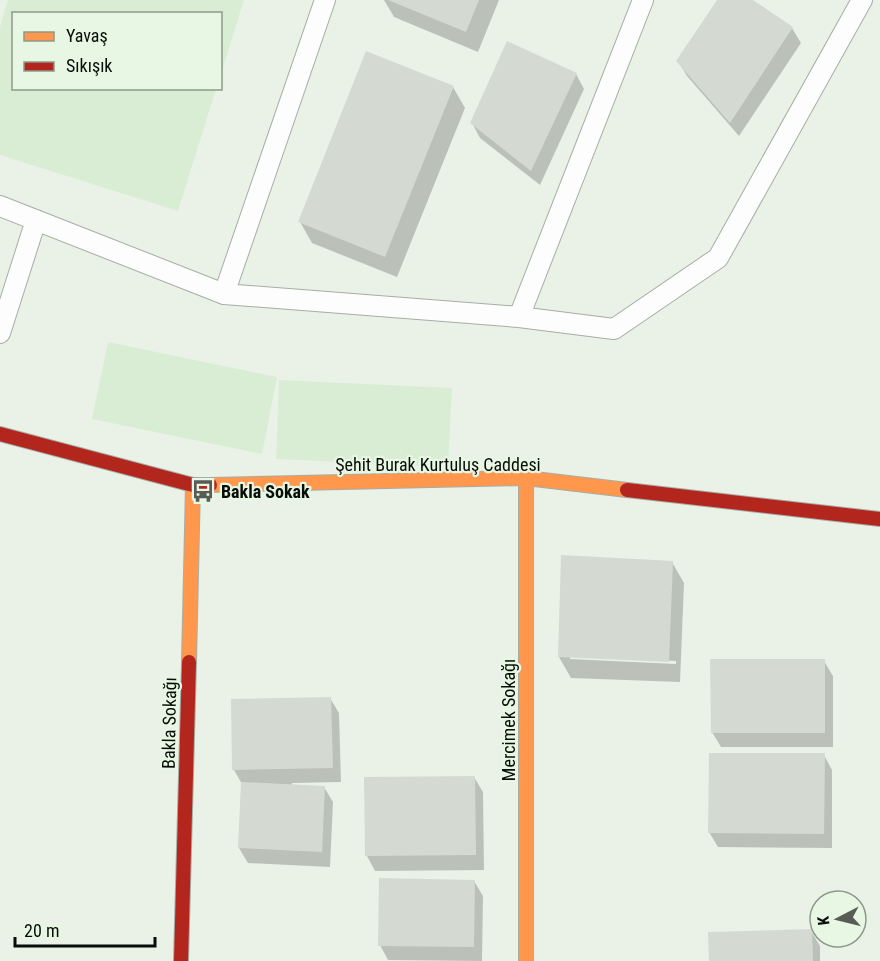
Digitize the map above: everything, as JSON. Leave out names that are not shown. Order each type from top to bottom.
[{"type":"street","name":"Şehit Burak Kurtuluş Caddesi","points":[[0,434],[193,485],[526,478],[880,519]]},
{"type":"street","name":"Mercimek Sokağı","points":[[526,478],[526,961]]},
{"type":"street","name":"Bakla Sokağı","points":[[181,961],[193,485]]},
{"type":"lane","points":[[224,294],[325,0]]},
{"type":"lane","points":[[519,317],[643,0]]},
{"type":"lane","points":[[0,206],[224,294],[519,317],[614,329],[718,258],[862,0]]},
{"type":"lane","points":[[0,333],[36,220]]},
{"type":"green space","points":[[8,0],[244,0],[222,71],[222,12],[12,12],[12,90],[216,90],[178,211],[0,155],[0,27]]},
{"type":"green space","points":[[108,342],[277,377],[262,454],[92,419]]},
{"type":"green space","points":[[279,380],[452,388],[448,467],[276,459]]},
{"type":"building","points":[[388,0],[479,0],[466,32]]},
{"type":"building","points":[[717,0],[753,0],[793,27],[730,123],[676,61]]},
{"type":"building","points":[[507,41],[577,73],[531,171],[470,123]]},
{"type":"building","points":[[366,51],[454,86],[385,257],[298,222]]},
{"type":"building","points":[[561,555],[673,561],[669,662],[558,657]]},
{"type":"building","points":[[710,659],[825,659],[825,733],[711,733]]},
{"type":"building","points":[[331,697],[333,768],[232,770],[231,699]]},
{"type":"building","points":[[709,753],[825,753],[824,834],[708,833]]},
{"type":"building","points":[[475,776],[476,855],[365,856],[364,777]]},
{"type":"building","points":[[241,782],[325,786],[322,852],[238,848]]},
{"type":"building","points":[[379,878],[475,880],[474,947],[378,946]]},
{"type":"building","points":[[808,929],[808,949],[813,949],[813,961],[709,961],[708,932]]},
{"type":"traffic: slow","points":[[210,485],[526,478],[627,490]]},
{"type":"traffic: slow","points":[[526,478],[526,961]]},
{"type":"traffic: slow","points":[[189,662],[193,485]]},
{"type":"traffic: jam","points":[[0,434],[193,485],[210,485]]},
{"type":"traffic: jam","points":[[627,490],[880,519]]},
{"type":"traffic: jam","points":[[181,961],[189,662]]},
{"type":"place","name":"Bakla Sokak","points":[[203,491]]}]
